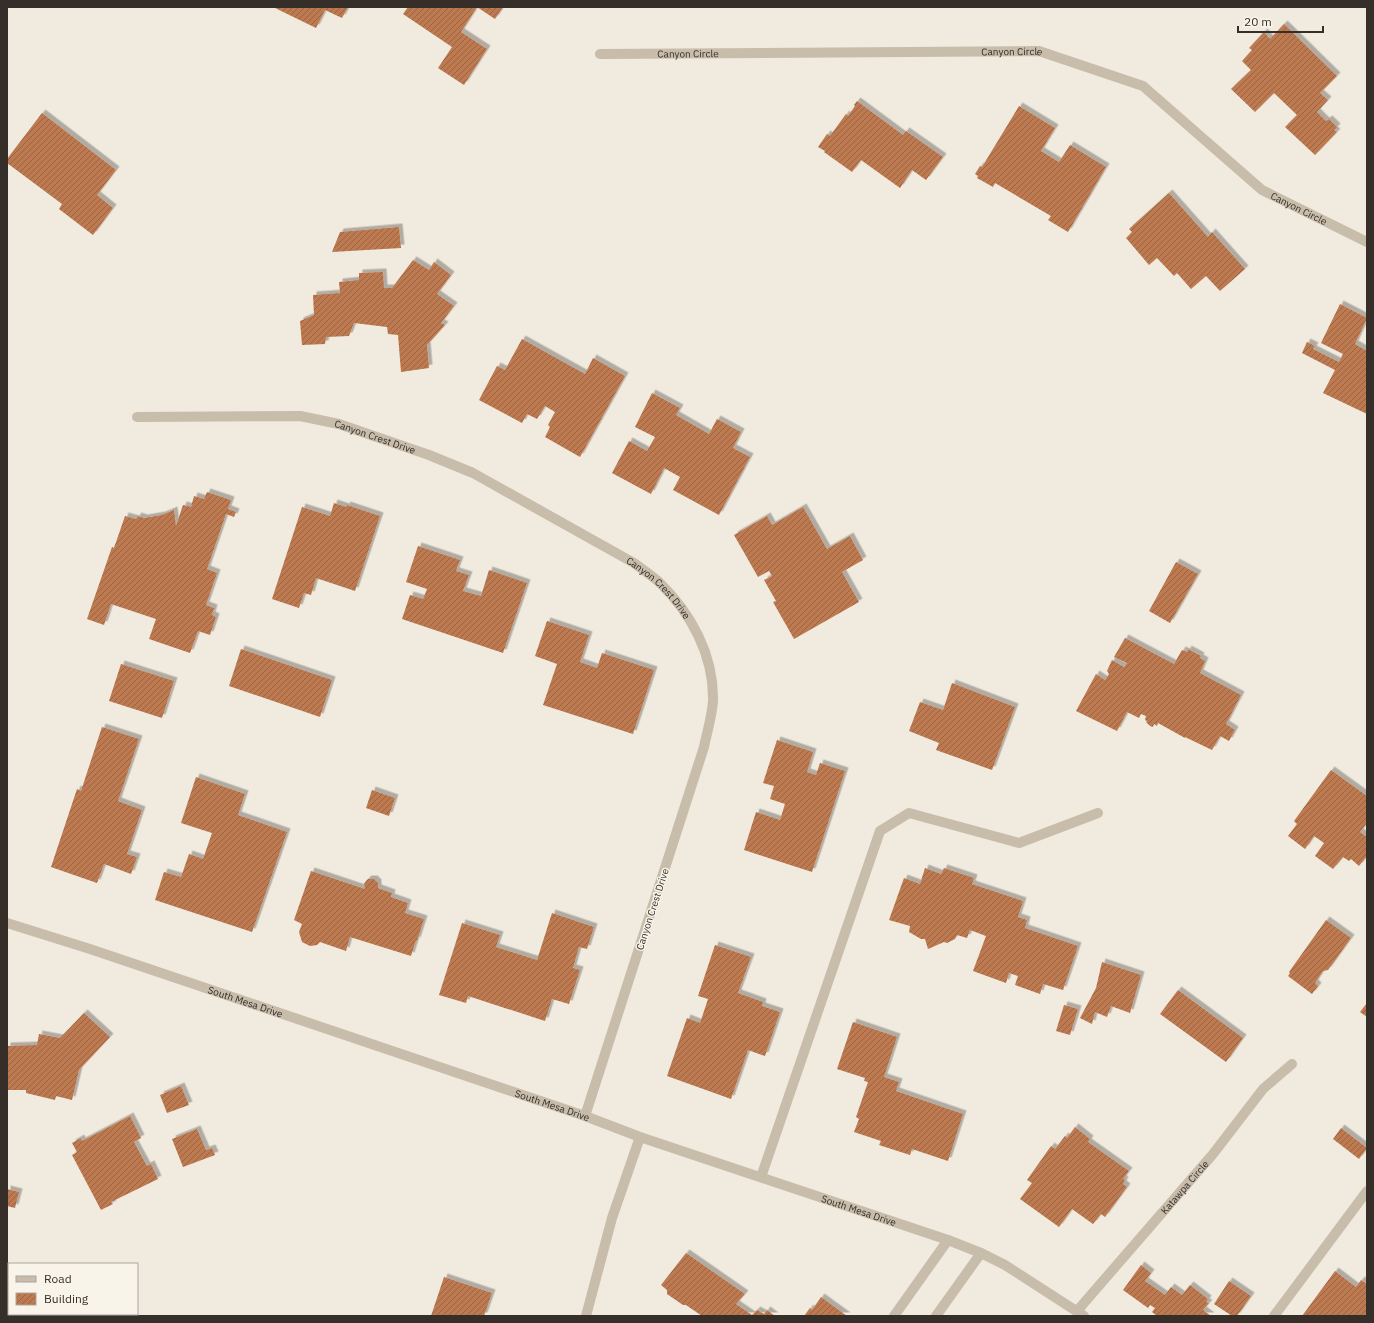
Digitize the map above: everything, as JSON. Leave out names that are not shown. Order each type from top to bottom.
[{"type":"street","name":"Canyon Circle","points":[[600,54],[1039,51],[1143,86],[1262,190],[1367,242]]},
{"type":"street","name":"Canyon Crest Drive","points":[[137,417],[300,416],[339,424],[429,455],[473,473],[634,563],[657,580],[688,616],[708,659],[712,681],[713,702],[709,724],[704,747],[585,1116]]},
{"type":"street","points":[[761,1178],[880,831],[909,813],[1019,843],[1098,813]]},
{"type":"street","name":"South Mesa Drive","points":[[7,923],[90,949],[585,1116],[761,1178],[948,1240],[981,1253],[1005,1265],[1081,1314]]},
{"type":"street","name":"Katawpa Circle","points":[[1081,1314],[1213,1154],[1263,1089],[1292,1064]]},
{"type":"street","points":[[586,1316],[612,1218],[640,1136]]},
{"type":"street","points":[[1274,1316],[1367,1191]]},
{"type":"street","points":[[894,1316],[948,1240]]},
{"type":"street","points":[[936,1316],[981,1253]]},
{"type":"building","points":[[273,7],[348,7],[342,18],[325,10],[316,28]]},
{"type":"building","points":[[408,7],[477,7],[461,32],[487,49],[464,85],[438,68],[452,47],[403,14]]},
{"type":"building","points":[[477,7],[503,7],[495,19]]},
{"type":"building","points":[[1284,24],[1337,76],[1320,93],[1328,100],[1317,112],[1326,121],[1329,119],[1337,127],[1334,130],[1337,132],[1315,155],[1285,127],[1297,115],[1274,93],[1255,112],[1231,89],[1251,70],[1242,61],[1252,50],[1249,48],[1264,32],[1270,39]]},
{"type":"building","points":[[857,101],[903,135],[906,131],[943,157],[926,180],[912,170],[900,188],[861,160],[852,172],[818,147],[827,134],[830,136],[846,114],[848,116]]},
{"type":"building","points":[[1019,106],[1055,128],[1041,151],[1059,162],[1070,145],[1106,167],[1068,232],[1048,220],[1051,216],[995,183],[993,187],[977,178],[978,176],[975,174],[980,166],[982,167]]},
{"type":"building","points":[[42,113],[116,170],[97,195],[113,208],[93,235],[59,209],[62,204],[7,163],[7,159]]},
{"type":"building","points":[[1169,193],[1208,237],[1212,232],[1245,269],[1220,291],[1206,276],[1191,289],[1177,273],[1174,276],[1157,258],[1149,265],[1126,238],[1132,232],[1129,229]]},
{"type":"building","points":[[399,227],[401,248],[332,252],[340,232]]},
{"type":"building","points":[[413,260],[429,270],[434,262],[451,275],[437,294],[454,306],[441,323],[445,325],[427,345],[429,368],[401,372],[398,335],[388,334],[387,327],[354,323],[349,336],[326,337],[325,344],[302,345],[300,321],[314,315],[313,295],[340,293],[339,282],[359,280],[359,273],[383,272],[384,288],[392,288]]},
{"type":"building","points":[[1340,304],[1367,318],[1355,344],[1367,351],[1367,414],[1323,393],[1335,370],[1302,353],[1307,342],[1315,346],[1313,349],[1339,362],[1343,354],[1321,343]]},
{"type":"building","points":[[522,339],[585,374],[593,358],[625,376],[580,457],[545,437],[550,427],[548,425],[555,412],[545,406],[537,419],[527,414],[522,423],[479,400],[497,366],[505,370]]},
{"type":"building","points":[[652,393],[680,408],[676,415],[709,434],[717,419],[741,432],[733,448],[750,457],[719,515],[673,490],[680,477],[664,468],[651,494],[612,473],[629,441],[647,451],[655,437],[635,427]]},
{"type":"building","points":[[207,492],[231,500],[228,509],[236,512],[234,517],[226,514],[207,569],[217,573],[206,605],[214,608],[212,615],[216,617],[210,635],[198,631],[190,653],[149,639],[156,619],[111,604],[104,625],[87,619],[112,547],[114,548],[125,516],[136,519],[138,516],[144,518],[162,515],[174,510],[176,526],[183,505],[191,507],[194,496],[204,499]]},
{"type":"building","points":[[334,503],[346,507],[347,505],[380,516],[355,591],[316,578],[311,595],[304,593],[299,608],[272,599],[302,507],[330,516]]},
{"type":"building","points":[[803,507],[827,549],[850,536],[863,560],[842,572],[859,602],[794,639],[773,602],[776,601],[764,580],[772,576],[769,571],[758,577],[734,535],[767,516],[772,525]]},
{"type":"building","points":[[418,546],[460,560],[456,571],[469,575],[463,591],[481,596],[489,570],[527,583],[503,653],[402,619],[410,595],[423,599],[427,589],[406,582]]},
{"type":"building","points":[[1176,562],[1198,574],[1170,623],[1149,611]]},
{"type":"building","points":[[547,621],[589,635],[580,662],[597,668],[602,653],[654,670],[633,734],[543,705],[557,664],[535,656]]},
{"type":"building","points":[[1125,638],[1174,664],[1182,650],[1187,652],[1188,649],[1201,656],[1200,658],[1205,661],[1200,673],[1241,695],[1226,724],[1235,730],[1229,741],[1220,736],[1212,750],[1185,738],[1158,723],[1157,726],[1154,724],[1153,727],[1150,726],[1145,720],[1146,716],[1141,714],[1139,718],[1127,712],[1117,731],[1076,711],[1096,674],[1105,680],[1109,674],[1107,671],[1112,660],[1124,667],[1127,663],[1114,657]]},
{"type":"building","points":[[241,649],[332,680],[320,717],[229,686]]},
{"type":"building","points":[[121,664],[174,681],[162,718],[109,701]]},
{"type":"building","points":[[952,683],[1015,707],[992,770],[936,750],[939,743],[909,731],[920,702],[943,710]]},
{"type":"building","points":[[102,727],[139,739],[118,801],[142,810],[127,854],[137,857],[131,874],[104,864],[97,883],[51,867],[77,789],[81,791]]},
{"type":"building","points":[[777,740],[813,752],[807,772],[816,775],[820,763],[845,771],[812,872],[744,850],[756,812],[780,820],[785,804],[770,799],[774,786],[763,783]]},
{"type":"building","points":[[1331,770],[1367,796],[1367,823],[1360,832],[1367,837],[1367,856],[1359,866],[1351,859],[1349,861],[1343,857],[1333,869],[1315,856],[1324,843],[1314,836],[1305,849],[1288,836],[1297,824],[1294,821]]},
{"type":"building","points":[[196,777],[245,794],[238,815],[287,832],[252,932],[155,900],[164,872],[181,877],[189,854],[203,859],[212,833],[181,823]]},
{"type":"building","points":[[372,790],[395,798],[389,816],[366,808]]},
{"type":"building","points":[[925,868],[941,874],[944,868],[974,878],[972,884],[1023,901],[1018,917],[1027,920],[1025,928],[1078,946],[1063,990],[1043,984],[1040,994],[1015,985],[1018,976],[1009,973],[1006,983],[973,971],[986,936],[970,930],[967,938],[957,935],[955,939],[947,943],[944,942],[928,949],[925,939],[921,939],[909,932],[910,926],[889,920],[904,878],[920,884]]},
{"type":"building","points":[[311,871],[365,889],[364,884],[366,881],[368,879],[374,879],[378,883],[378,888],[392,893],[391,897],[408,903],[405,913],[424,919],[411,956],[350,937],[346,951],[320,942],[317,945],[310,946],[302,942],[299,932],[302,924],[294,920]]},
{"type":"building","points":[[552,913],[594,927],[587,949],[579,947],[573,968],[580,970],[569,1004],[552,999],[545,1021],[468,996],[466,1003],[439,995],[462,923],[500,935],[496,947],[537,960]]},
{"type":"building","points":[[1326,920],[1351,938],[1328,970],[1323,971],[1315,983],[1318,986],[1312,994],[1288,976],[1290,973],[1289,972]]},
{"type":"building","points":[[715,945],[751,957],[738,993],[763,1002],[762,1006],[780,1012],[765,1056],[748,1050],[731,1099],[667,1076],[687,1018],[700,1023],[708,999],[698,996]]},
{"type":"building","points":[[1102,962],[1141,975],[1130,1013],[1111,1006],[1107,1017],[1095,1012],[1092,1024],[1080,1018],[1096,988]]},
{"type":"building","points":[[1178,990],[1243,1038],[1226,1062],[1160,1014]]},
{"type":"building","points":[[1367,1003],[1367,1017],[1360,1012]]},
{"type":"building","points":[[1064,1005],[1078,1009],[1070,1035],[1056,1031]]},
{"type":"building","points":[[84,1013],[110,1037],[79,1070],[72,1100],[56,1096],[55,1100],[26,1093],[26,1090],[7,1090],[7,1046],[37,1045],[39,1034],[60,1038]]},
{"type":"building","points":[[853,1022],[897,1037],[884,1077],[899,1082],[896,1091],[963,1114],[948,1161],[912,1149],[910,1155],[879,1145],[881,1141],[854,1132],[859,1119],[856,1117],[868,1082],[864,1081],[865,1078],[837,1069]]},
{"type":"building","points":[[181,1086],[189,1105],[167,1113],[160,1095]]},
{"type":"building","points":[[130,1116],[141,1138],[134,1142],[147,1166],[151,1164],[158,1179],[111,1202],[113,1204],[101,1210],[72,1155],[77,1152],[72,1143],[81,1138],[82,1141]]},
{"type":"building","points":[[1075,1127],[1090,1139],[1088,1142],[1129,1171],[1123,1179],[1125,1180],[1123,1184],[1127,1187],[1105,1217],[1101,1214],[1093,1224],[1072,1209],[1059,1227],[1020,1199],[1032,1183],[1027,1180],[1051,1146],[1055,1149],[1065,1136],[1067,1138]]},
{"type":"building","points":[[1341,1128],[1367,1148],[1359,1159],[1333,1139]]},
{"type":"building","points":[[197,1129],[206,1150],[212,1148],[215,1155],[183,1167],[172,1139]]},
{"type":"building","points":[[7,1189],[19,1192],[15,1208],[7,1206]]},
{"type":"building","points":[[686,1253],[745,1294],[736,1304],[752,1315],[757,1310],[764,1314],[767,1310],[775,1316],[702,1316],[667,1294],[667,1290],[661,1285]]},
{"type":"building","points":[[1141,1265],[1151,1273],[1145,1281],[1165,1295],[1171,1287],[1182,1295],[1190,1285],[1208,1299],[1206,1302],[1209,1303],[1203,1310],[1211,1316],[1157,1316],[1152,1312],[1155,1308],[1150,1305],[1148,1308],[1123,1290]]},
{"type":"building","points":[[1335,1271],[1356,1287],[1361,1280],[1367,1284],[1367,1316],[1302,1316]]},
{"type":"building","points":[[444,1277],[492,1293],[484,1316],[431,1316]]},
{"type":"building","points":[[1229,1281],[1251,1296],[1237,1316],[1232,1316],[1214,1304]]},
{"type":"building","points":[[821,1297],[847,1316],[804,1316],[810,1308],[812,1310]]}]
